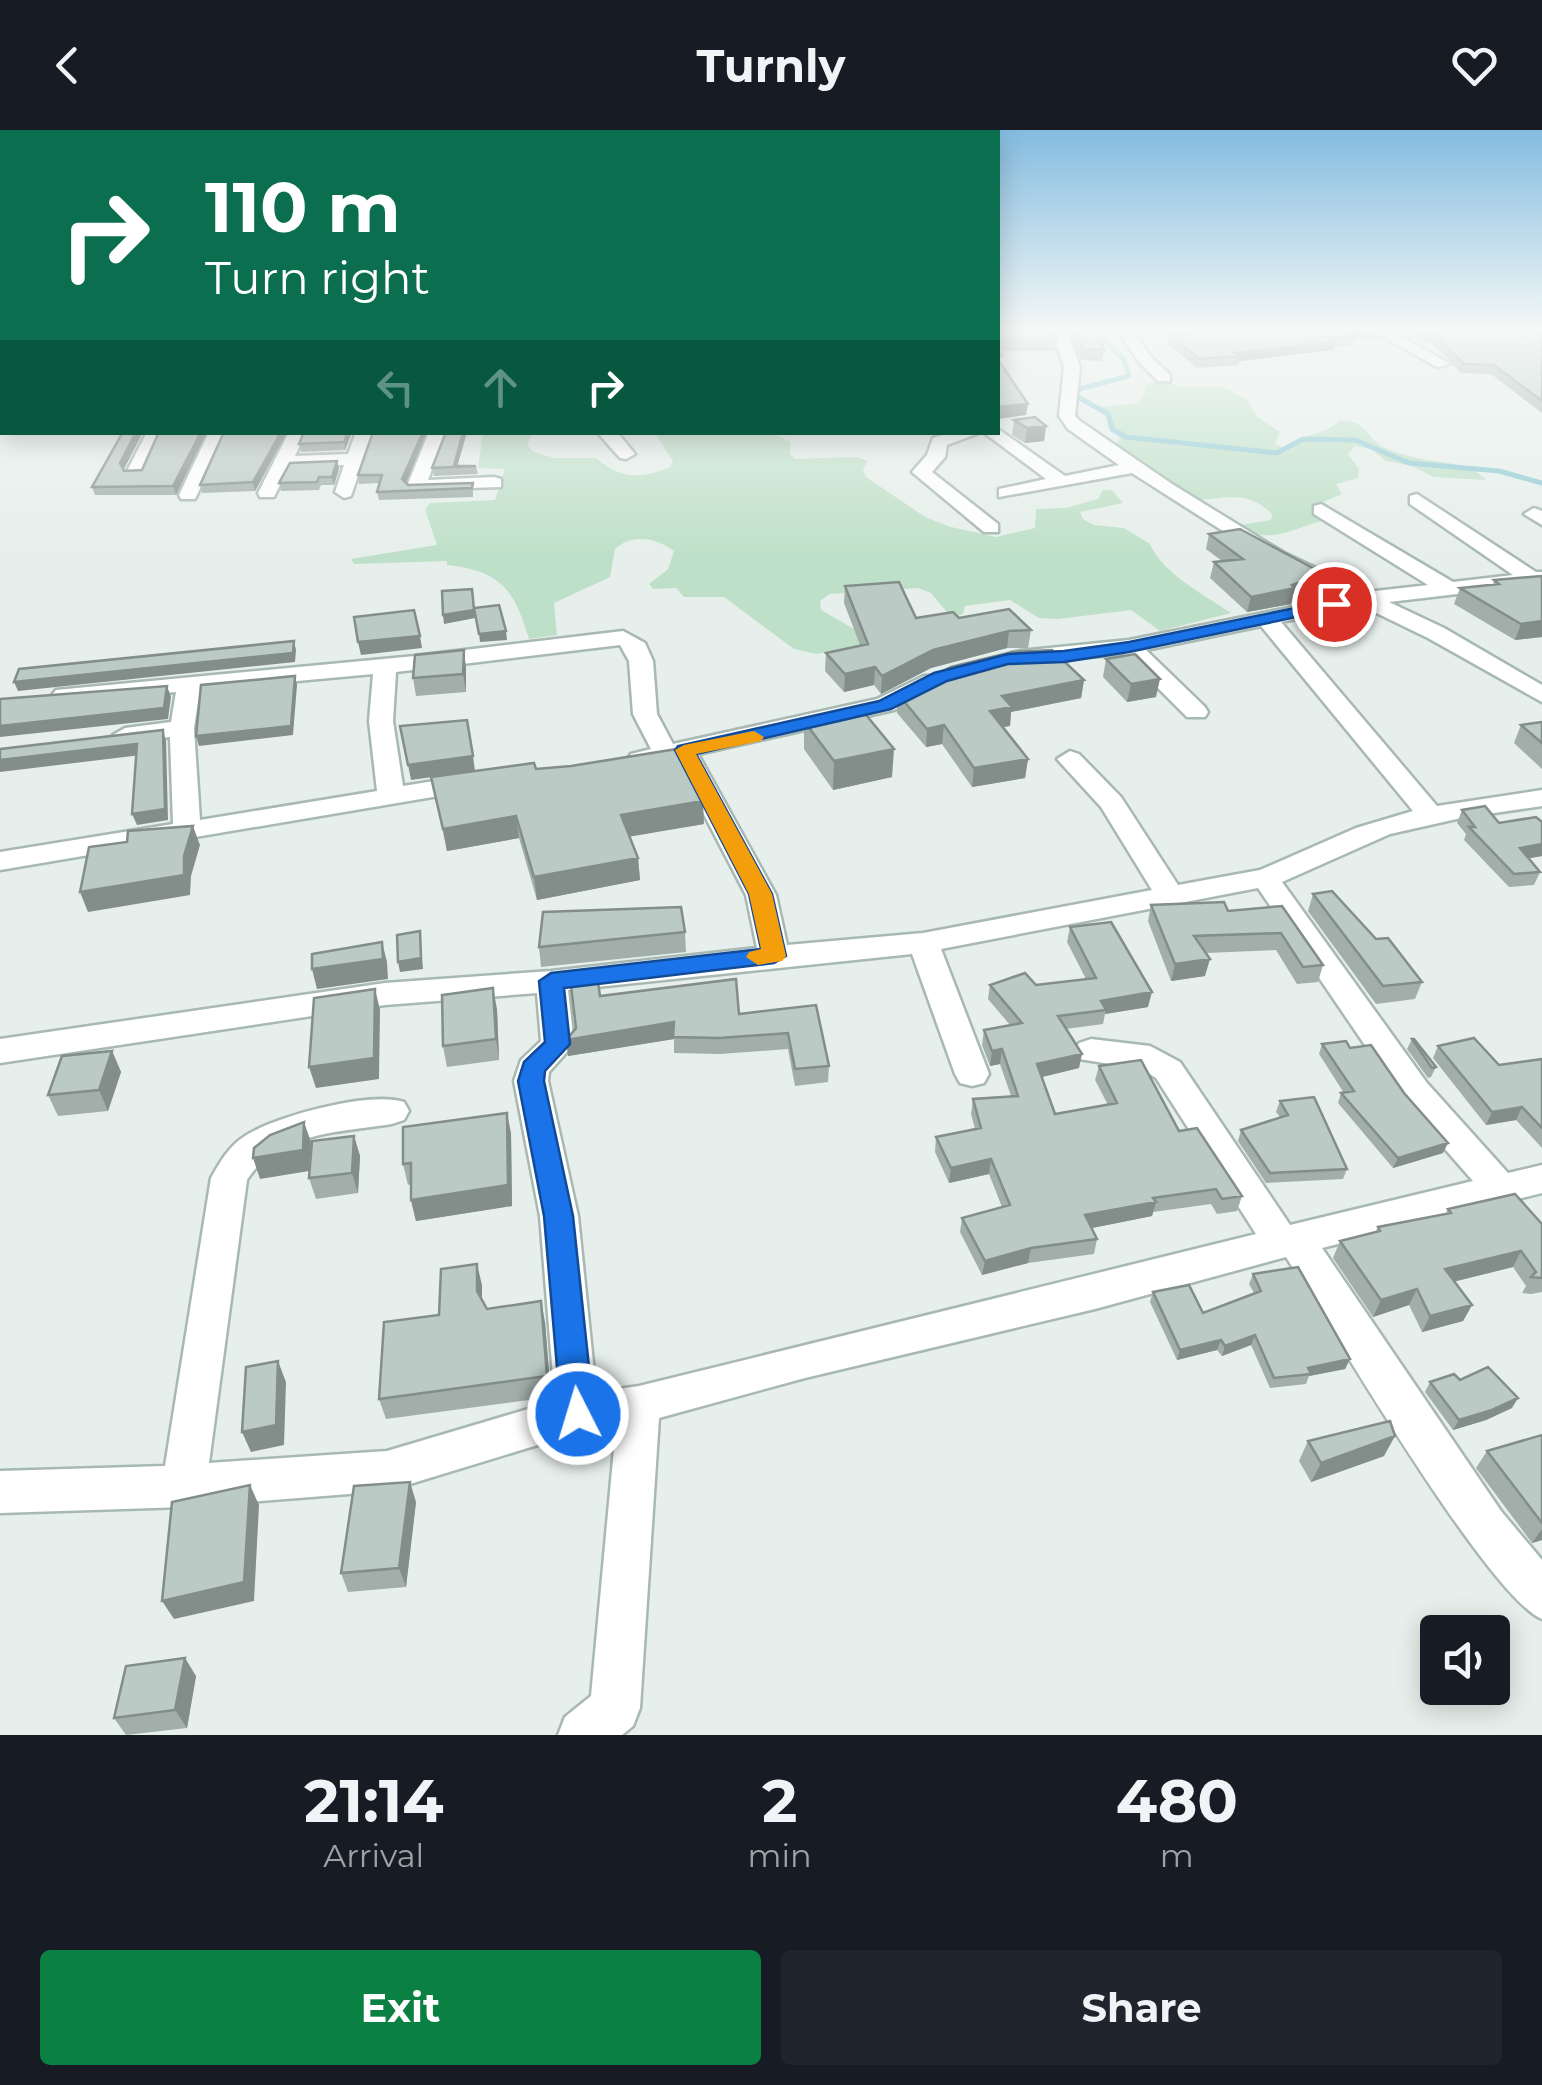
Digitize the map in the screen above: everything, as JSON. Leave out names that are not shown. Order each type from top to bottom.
[{"type":"street","points":[[1064,404],[1060,420],[1277,557],[1478,655],[1542,695]]},
{"type":"street","points":[[1001,426],[1060,482]]},
{"type":"street","points":[[135,473],[154,435]]},
{"type":"street","points":[[188,495],[217,435]]},
{"type":"street","points":[[267,493],[296,435]]},
{"type":"street","points":[[344,492],[365,435]]},
{"type":"street","points":[[416,486],[437,435]]},
{"type":"street","points":[[608,435],[621,444],[626,454]]},
{"type":"street","points":[[964,435],[939,442],[936,457],[921,472],[991,528]]},
{"type":"street","points":[[283,462],[356,459]]},
{"type":"street","points":[[1006,493],[1134,468]]},
{"type":"street","points":[[391,487],[494,484]]},
{"type":"street","points":[[1417,500],[1537,579]]},
{"type":"street","points":[[1321,510],[1449,589]]},
{"type":"street","points":[[991,663],[1129,647],[1363,599],[1537,579]]},
{"type":"street","points":[[1266,618],[1430,815]]},
{"type":"street","points":[[38,698],[386,666],[623,638],[634,643],[641,661],[645,714],[675,752],[760,894],[774,956]]},
{"type":"street","points":[[1129,647],[1196,712]]},
{"type":"street","points":[[386,666],[381,721],[390,795]]},
{"type":"street","points":[[622,762],[885,705],[958,671]]},
{"type":"street","points":[[187,831],[182,728],[189,682]]},
{"type":"street","points":[[96,739],[182,728]]},
{"type":"street","points":[[1070,759],[1112,804],[1172,897]]},
{"type":"street","points":[[0,862],[488,781]]},
{"type":"street","points":[[0,1051],[385,994],[923,944],[1266,878],[1306,865],[1377,829],[1430,815],[1542,798]]},
{"type":"street","points":[[1266,878],[1415,1092],[1499,1187]]},
{"type":"street","points":[[923,944],[972,1074]]},
{"type":"street","points":[[551,981],[558,1044],[533,1068],[531,1081],[558,1216],[578,1414]]},
{"type":"street","points":[[1091,1051],[1150,1058],[1168,1070],[1485,1526],[1542,1596]]},
{"type":"street","points":[[184,1486],[228,1178],[235,1164],[246,1152],[288,1132],[392,1111]]},
{"type":"street","points":[[0,1492],[184,1486],[387,1471],[578,1414],[639,1405],[805,1360],[1095,1293],[1542,1179]]},
{"type":"street","points":[[584,1735],[616,1708],[639,1405]]},
{"type":"green space","points":[[1249,404],[1256,416],[1280,432],[1275,444],[1284,448],[1339,421],[1353,422],[1386,448],[1469,468],[1486,480],[1434,477],[1412,466],[1386,461],[1371,449],[1355,446],[1348,454],[1359,469],[1358,478],[1336,484],[1342,494],[1311,507],[1326,520],[1280,534],[1259,535],[1235,526],[1271,520],[1272,514],[1263,506],[1245,498],[1195,500],[1116,444],[1120,439],[1100,407]]},
{"type":"green space","points":[[483,435],[531,435],[527,444],[532,451],[553,458],[596,458],[613,470],[639,475],[670,467],[673,461],[656,435],[776,435],[791,442],[790,454],[795,459],[857,457],[867,461],[863,470],[866,477],[925,517],[996,537],[1035,528],[1036,509],[1066,508],[1098,499],[1103,490],[1112,490],[1123,503],[1080,512],[1083,519],[1094,525],[1124,528],[1150,544],[1174,574],[1231,613],[1160,631],[1131,610],[1039,618],[1010,600],[965,606],[963,614],[952,618],[931,593],[918,588],[830,594],[820,601],[821,610],[856,630],[867,646],[816,654],[794,649],[724,597],[684,597],[676,588],[653,589],[649,584],[668,569],[674,551],[652,540],[637,539],[615,549],[610,577],[554,603],[557,635],[529,639],[511,596],[481,572],[447,565],[447,561],[354,564],[351,559],[437,545],[425,509],[430,503],[495,500],[505,469],[478,468]]},
{"type":"building","points":[[1035,417],[1046,426],[1027,428],[1014,420]]},
{"type":"building","points":[[121,435],[134,435],[120,463],[124,471],[142,470],[158,435],[199,435],[173,486],[92,487]]},
{"type":"building","points":[[223,435],[279,435],[253,482],[200,485]]},
{"type":"building","points":[[303,435],[347,435],[344,442],[299,444]]},
{"type":"building","points":[[372,435],[422,435],[402,479],[408,485],[473,483],[472,488],[377,492],[382,475],[358,475]]},
{"type":"building","points":[[445,435],[462,435],[454,466],[476,466],[432,468]]},
{"type":"building","points":[[337,461],[332,477],[319,477],[317,482],[279,483],[290,463]]},
{"type":"building","points":[[1240,529],[1324,574],[1292,585],[1295,588],[1251,597],[1214,562],[1243,559],[1209,534]]},
{"type":"building","points":[[1542,576],[1542,621],[1521,624],[1460,588],[1499,584],[1494,580]]},
{"type":"building","points":[[899,582],[916,618],[953,612],[959,618],[1009,609],[1031,630],[1009,631],[933,650],[882,676],[875,667],[845,674],[826,653],[868,644],[845,586]]},
{"type":"building","points":[[472,589],[474,610],[443,615],[442,591]]},
{"type":"building","points":[[499,605],[506,631],[479,634],[474,608]]},
{"type":"building","points":[[414,610],[420,636],[358,642],[354,617]]},
{"type":"building","points":[[294,641],[293,653],[14,682],[19,669]]},
{"type":"building","points":[[464,650],[463,674],[413,678],[415,655]]},
{"type":"building","points":[[1052,650],[1084,680],[1002,696],[1012,707],[990,711],[1028,759],[974,768],[944,725],[927,729],[898,694],[951,667],[1012,652]]},
{"type":"building","points":[[1135,654],[1160,679],[1131,684],[1106,659]]},
{"type":"building","points":[[295,676],[291,726],[196,736],[201,685]]},
{"type":"building","points":[[167,686],[164,708],[0,726],[0,699]]},
{"type":"building","points":[[862,710],[894,749],[834,761],[804,721]]},
{"type":"building","points":[[467,720],[473,756],[408,765],[400,726]]},
{"type":"building","points":[[1542,722],[1542,743],[1521,725]]},
{"type":"building","points":[[163,730],[165,809],[132,814],[137,744],[0,760],[0,749]]},
{"type":"building","points":[[677,749],[703,801],[621,815],[638,858],[534,877],[516,816],[443,829],[431,777],[534,763],[536,769],[571,766]]},
{"type":"building","points":[[1485,806],[1499,823],[1536,817],[1542,822],[1542,844],[1520,848],[1540,872],[1514,874],[1469,827],[1475,827],[1462,810]]},
{"type":"building","points":[[193,826],[184,856],[184,875],[80,892],[89,847],[127,842],[128,831]]},
{"type":"building","points":[[1332,891],[1376,939],[1388,938],[1422,982],[1383,986],[1313,894]]},
{"type":"building","points":[[1224,902],[1228,911],[1282,906],[1323,965],[1303,967],[1281,933],[1194,936],[1210,959],[1175,964],[1151,905]]},
{"type":"building","points":[[681,907],[685,932],[539,947],[543,912]]},
{"type":"building","points":[[1111,922],[1152,992],[1101,1001],[1106,1010],[1058,1016],[1082,1054],[1037,1064],[1055,1114],[1117,1103],[1099,1066],[1141,1060],[1179,1131],[1197,1128],[1242,1196],[1222,1199],[1216,1189],[1153,1198],[1156,1202],[1085,1215],[1097,1239],[1031,1248],[985,1261],[962,1218],[1010,1205],[991,1159],[951,1168],[936,1137],[981,1128],[973,1099],[1018,1096],[1002,1049],[992,1051],[984,1030],[1022,1023],[990,985],[1025,973],[1036,985],[1096,978],[1070,927]]},
{"type":"building","points":[[420,931],[421,958],[398,962],[397,935]]},
{"type":"building","points":[[382,942],[383,959],[312,969],[312,954]]},
{"type":"building","points":[[597,975],[600,996],[736,979],[739,1014],[816,1005],[829,1066],[795,1069],[788,1033],[673,1037],[674,1022],[566,1040],[576,1028],[570,977]]},
{"type":"building","points":[[493,988],[496,1039],[443,1046],[442,995]]},
{"type":"building","points":[[375,989],[374,1058],[309,1067],[314,998]]},
{"type":"building","points":[[1474,1038],[1499,1065],[1542,1059],[1542,1128],[1522,1107],[1492,1112],[1438,1046]]},
{"type":"building","points":[[1414,1039],[1436,1067],[1432,1068]]},
{"type":"building","points":[[1346,1041],[1350,1048],[1371,1045],[1404,1093],[1448,1143],[1398,1158],[1341,1093],[1354,1091],[1322,1044]]},
{"type":"building","points":[[112,1051],[99,1090],[48,1095],[62,1056]]},
{"type":"building","points":[[1314,1097],[1347,1169],[1270,1173],[1241,1130],[1288,1115],[1280,1101]]},
{"type":"building","points":[[507,1113],[508,1185],[411,1200],[411,1163],[403,1164],[403,1127]]},
{"type":"building","points":[[304,1122],[303,1150],[253,1158],[254,1148],[270,1135]]},
{"type":"building","points":[[354,1136],[352,1173],[309,1178],[312,1141]]},
{"type":"building","points":[[1515,1194],[1542,1224],[1542,1278],[1531,1277],[1536,1272],[1521,1251],[1445,1269],[1472,1305],[1430,1316],[1417,1289],[1381,1300],[1340,1241],[1380,1231],[1378,1227],[1451,1213],[1448,1209]]},
{"type":"building","points":[[477,1264],[477,1291],[487,1309],[541,1301],[547,1376],[379,1399],[384,1322],[439,1315],[441,1269]]},
{"type":"building","points":[[1298,1267],[1350,1359],[1308,1368],[1311,1374],[1274,1378],[1255,1335],[1225,1346],[1221,1340],[1180,1350],[1153,1292],[1189,1285],[1203,1313],[1261,1291],[1253,1274]]},
{"type":"building","points":[[278,1361],[276,1425],[242,1432],[246,1367]]},
{"type":"building","points":[[1488,1367],[1518,1398],[1459,1420],[1430,1382],[1454,1374],[1460,1380]]},
{"type":"building","points":[[1390,1421],[1395,1436],[1321,1463],[1308,1441]]},
{"type":"building","points":[[1542,1435],[1542,1523],[1487,1451]]},
{"type":"building","points":[[410,1482],[399,1568],[341,1573],[354,1486]]},
{"type":"building","points":[[250,1485],[244,1582],[162,1601],[172,1502]]},
{"type":"building","points":[[185,1658],[175,1710],[114,1718],[126,1666]]},
{"type":"waterway","points":[[1090,404],[1108,414],[1112,429],[1126,437],[1277,453],[1303,439],[1355,440],[1409,463],[1499,471],[1542,483]]},
{"type":"slow traffic","points":[[754,737],[684,750],[760,894],[774,956],[758,957]]},
{"type":"route","points":[[578,1414],[558,1216],[531,1081],[533,1068],[558,1044],[551,981],[774,956],[760,894],[684,750],[885,705],[940,677],[1008,659],[1129,647],[1334,604]]}]
